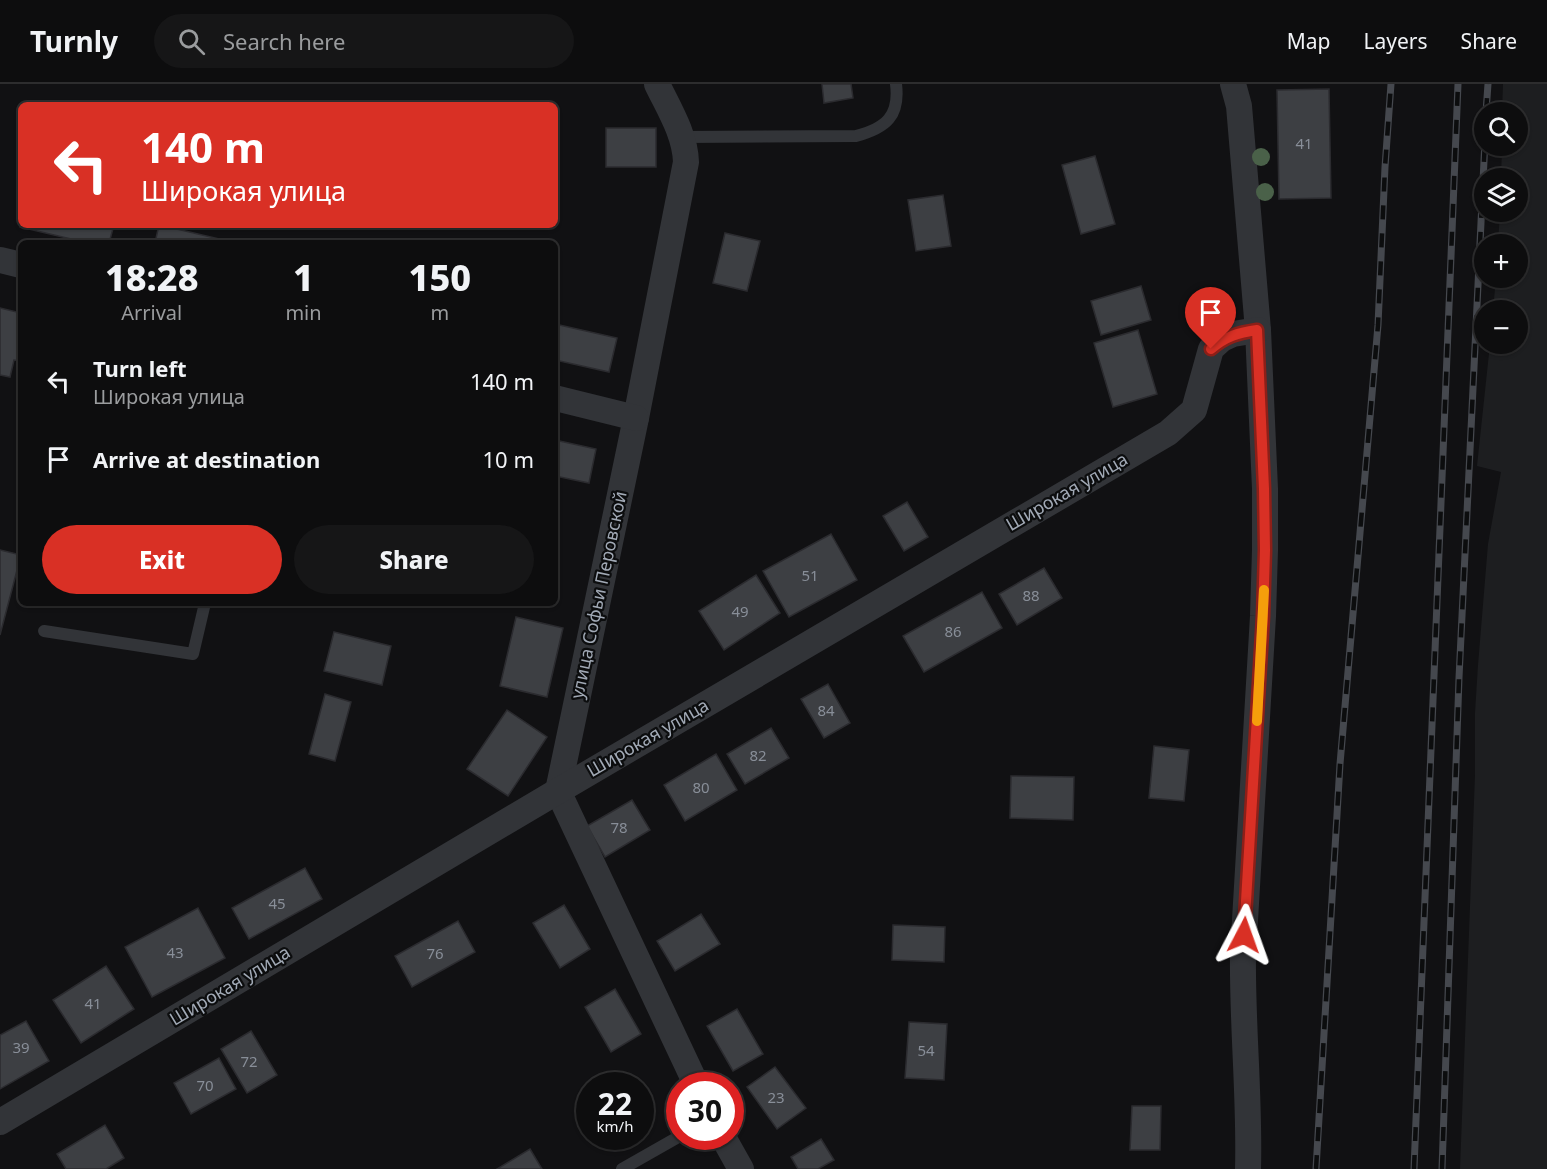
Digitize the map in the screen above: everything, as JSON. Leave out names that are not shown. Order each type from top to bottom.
[{"type":"street","name":"улица Софьи Перовской","points":[[558,791],[685,171],[685,147],[682,137],[657,84]]},
{"type":"street","points":[[1233,84],[1239,106],[1257,330],[1265,550],[1243,954],[1242,1005],[1249,1108],[1248,1169]]},
{"type":"street","points":[[0,260],[18,264]]},
{"type":"street","name":"Широкая улица","points":[[0,1122],[1168,433],[1194,410],[1211,349],[1222,339],[1233,334],[1257,330]]},
{"type":"street","points":[[558,399],[636,418]]},
{"type":"street","points":[[558,791],[691,1072]]},
{"type":"street","points":[[730,1150],[741,1169]]},
{"type":"lane","points":[[682,137],[856,136],[874,132],[893,113],[898,99],[896,84]]},
{"type":"lane","points":[[44,632],[193,654],[204,606]]},
{"type":"lane","points":[[622,1169],[666,1144]]},
{"type":"shaded area","points":[[1503,84],[1547,84],[1547,1169],[1460,1169],[1475,775],[1475,713],[1488,544],[1501,472],[1477,466],[1489,354],[1528,354],[1528,300],[1494,300],[1495,288],[1528,288],[1528,234],[1499,234],[1499,222],[1528,222],[1528,168],[1501,168],[1502,156],[1528,156],[1528,102],[1502,102]]},
{"type":"building","points":[[822,84],[851,84],[853,98],[824,103]]},
{"type":"building","points":[[1329,89],[1331,198],[1279,199],[1277,90]]},
{"type":"building","points":[[606,128],[656,128],[656,167],[606,167]]},
{"type":"building","points":[[1095,156],[1115,224],[1081,234],[1062,165]]},
{"type":"building","points":[[943,195],[951,246],[916,251],[908,200]]},
{"type":"building","points":[[24,228],[113,228],[110,240],[75,240]]},
{"type":"building","points":[[158,228],[173,228],[223,240],[156,240]]},
{"type":"building","points":[[725,233],[760,241],[747,291],[713,283]]},
{"type":"building","points":[[1141,286],[1151,320],[1101,335],[1091,301]]},
{"type":"building","points":[[0,308],[18,312],[18,361],[14,360],[10,377],[0,375]]},
{"type":"building","points":[[558,325],[617,338],[609,372],[558,361]]},
{"type":"building","points":[[1138,330],[1157,394],[1113,407],[1094,343]]},
{"type":"building","points":[[558,441],[596,449],[589,483],[558,477]]},
{"type":"building","points":[[907,502],[928,537],[904,551],[883,516]]},
{"type":"building","points":[[831,534],[857,580],[789,617],[763,571]]},
{"type":"building","points":[[0,550],[18,554],[18,566],[0,635]]},
{"type":"building","points":[[1044,568],[1062,598],[1017,625],[999,594]]},
{"type":"building","points":[[756,575],[780,613],[724,650],[699,611]]},
{"type":"building","points":[[982,592],[1002,628],[924,672],[903,636]]},
{"type":"building","points":[[516,617],[563,628],[547,697],[500,686]]},
{"type":"building","points":[[334,632],[391,646],[382,685],[324,671]]},
{"type":"building","points":[[828,684],[850,723],[824,738],[801,699]]},
{"type":"building","points":[[325,694],[351,702],[335,761],[309,754]]},
{"type":"building","points":[[507,710],[547,737],[508,796],[467,769]]},
{"type":"building","points":[[771,728],[789,758],[745,784],[727,754]]},
{"type":"building","points":[[1154,746],[1189,750],[1184,801],[1149,798]]},
{"type":"building","points":[[716,754],[737,790],[685,821],[664,785]]},
{"type":"building","points":[[1011,776],[1074,777],[1073,820],[1010,818]]},
{"type":"building","points":[[632,800],[650,830],[605,857],[587,826]]},
{"type":"building","points":[[305,868],[322,899],[249,939],[232,908]]},
{"type":"building","points":[[564,905],[590,949],[560,968],[533,923]]},
{"type":"building","points":[[198,908],[225,958],[152,997],[125,947]]},
{"type":"building","points":[[701,914],[720,944],[675,971],[657,941]]},
{"type":"building","points":[[458,921],[475,952],[412,987],[395,956]]},
{"type":"building","points":[[893,925],[945,927],[944,962],[892,960]]},
{"type":"building","points":[[106,966],[134,1009],[81,1043],[53,1000]]},
{"type":"building","points":[[615,989],[641,1034],[611,1052],[585,1007]]},
{"type":"building","points":[[737,1009],[763,1054],[733,1071],[707,1026]]},
{"type":"building","points":[[26,1021],[49,1061],[0,1089],[0,1035]]},
{"type":"building","points":[[909,1022],[947,1024],[944,1080],[905,1078]]},
{"type":"building","points":[[251,1031],[277,1075],[247,1093],[221,1049]]},
{"type":"building","points":[[219,1058],[236,1089],[191,1114],[174,1083]]},
{"type":"building","points":[[775,1067],[806,1108],[777,1129],[747,1087]]},
{"type":"building","points":[[1132,1106],[1161,1106],[1160,1150],[1130,1150]]},
{"type":"building","points":[[105,1125],[124,1158],[106,1169],[66,1169],[57,1154]]},
{"type":"building","points":[[821,1139],[834,1160],[818,1169],[798,1169],[791,1157]]},
{"type":"building","points":[[530,1149],[542,1169],[497,1169]]},
{"type":"railway","points":[[1316,1169],[1340,764],[1378,325],[1391,84]]},
{"type":"railway","points":[[1414,1169],[1458,84]]},
{"type":"railway","points":[[1487,102],[1488,84]]},
{"type":"railway","points":[[1442,1169],[1459,678],[1484,156]]},
{"type":"slow traffic","points":[[1257,721],[1264,590]]},
{"type":"route","points":[[1211,349],[1222,339],[1233,334],[1257,330],[1265,550],[1244,935]]}]
